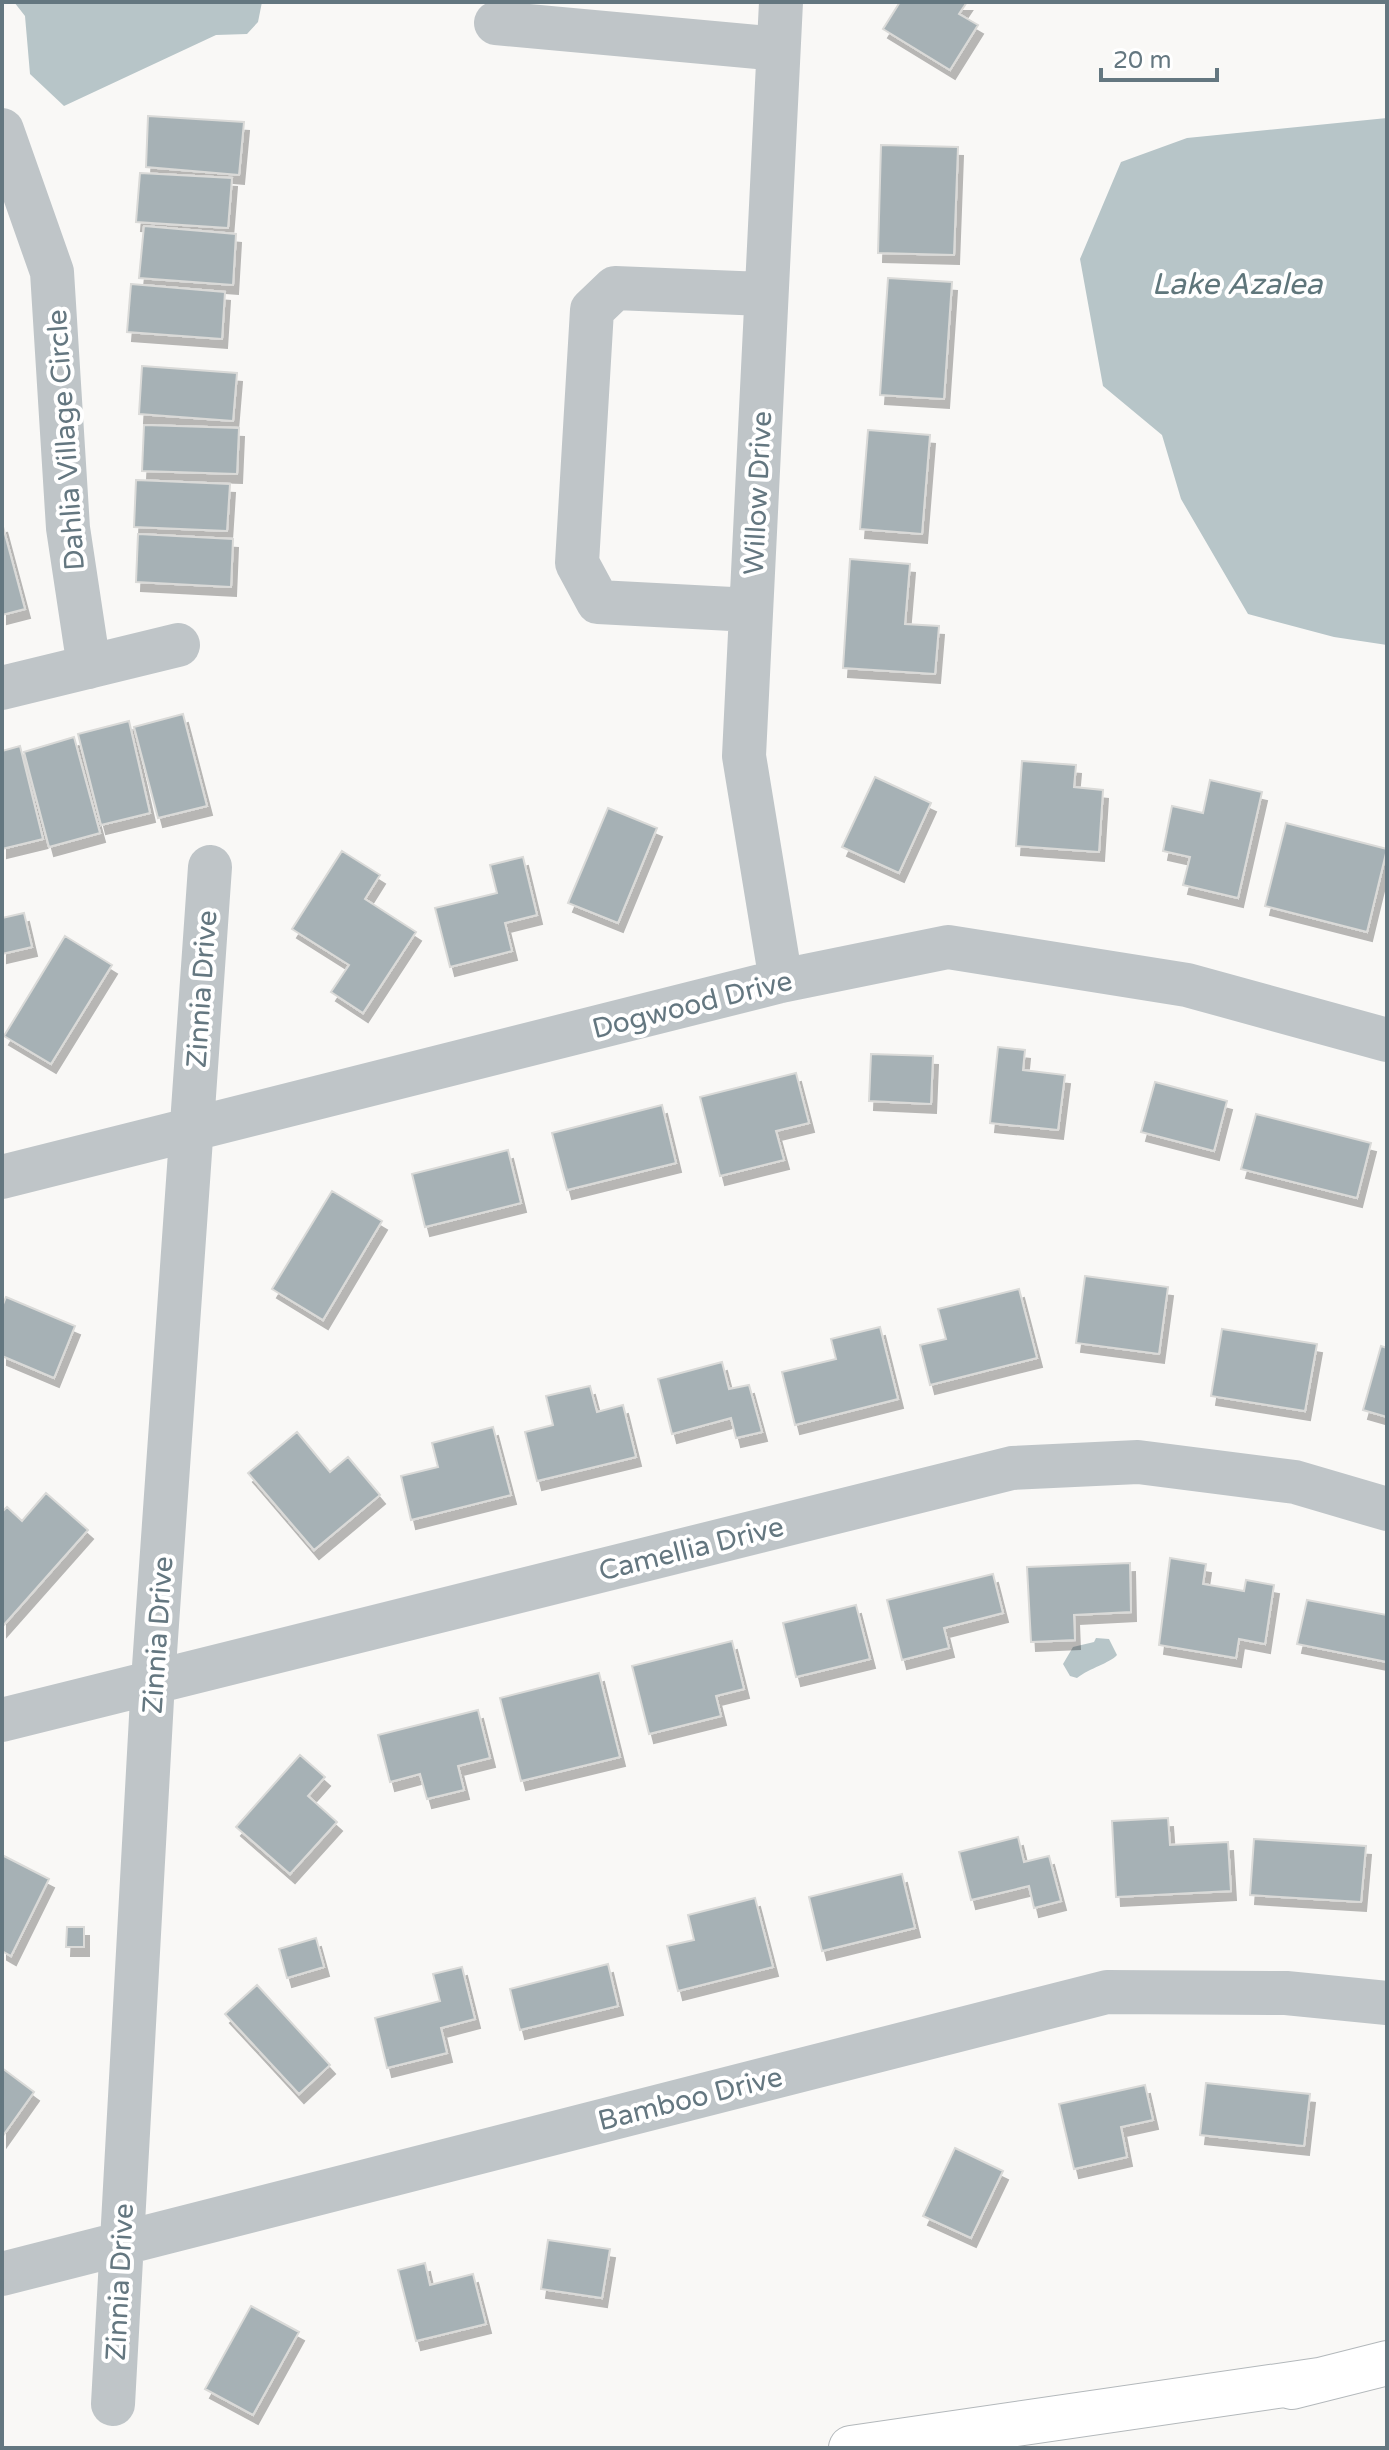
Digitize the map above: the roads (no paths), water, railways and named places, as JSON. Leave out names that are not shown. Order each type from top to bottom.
[{"type":"highway","points":[[1054,2448],[1387,2363]]},
{"type":"highway","points":[[851,2448],[1319,2380]]},
{"type":"street","name":"Willow Drive","points":[[781,2],[744,756],[781,981]]},
{"type":"street","points":[[496,23],[778,49]]},
{"type":"street","name":"Dahlia Village Circle","points":[[2,130],[52,272],[68,528],[89,667]]},
{"type":"street","points":[[751,610],[598,602],[577,563],[592,310],[615,288],[766,294]]},
{"type":"street","points":[[2,688],[178,645]]},
{"type":"street","name":"Zinnia Drive","points":[[113,2404],[153,1681],[210,867]]},
{"type":"street","name":"Dogwood Drive","points":[[2,1177],[781,981],[948,947],[1187,985],[1387,1040]]},
{"type":"street","name":"Camellia Drive","points":[[2,1720],[1012,1468],[1138,1462],[1295,1482],[1387,1509]]},
{"type":"street","name":"Bamboo Drive","points":[[2,2274],[1107,1992],[1286,1993],[1387,2003]]},
{"type":"water","points":[[14,2],[262,2],[258,22],[247,34],[216,35],[64,106],[30,74],[25,16]]},
{"type":"water","name":"Lake Azalea","points":[[1387,118],[1387,645],[1334,637],[1248,614],[1181,499],[1162,435],[1103,386],[1080,259],[1121,162],[1187,138]]},
{"type":"water","points":[[1096,1638],[1109,1639],[1117,1655],[1077,1678],[1070,1676],[1063,1664],[1073,1647],[1094,1642]]}]
